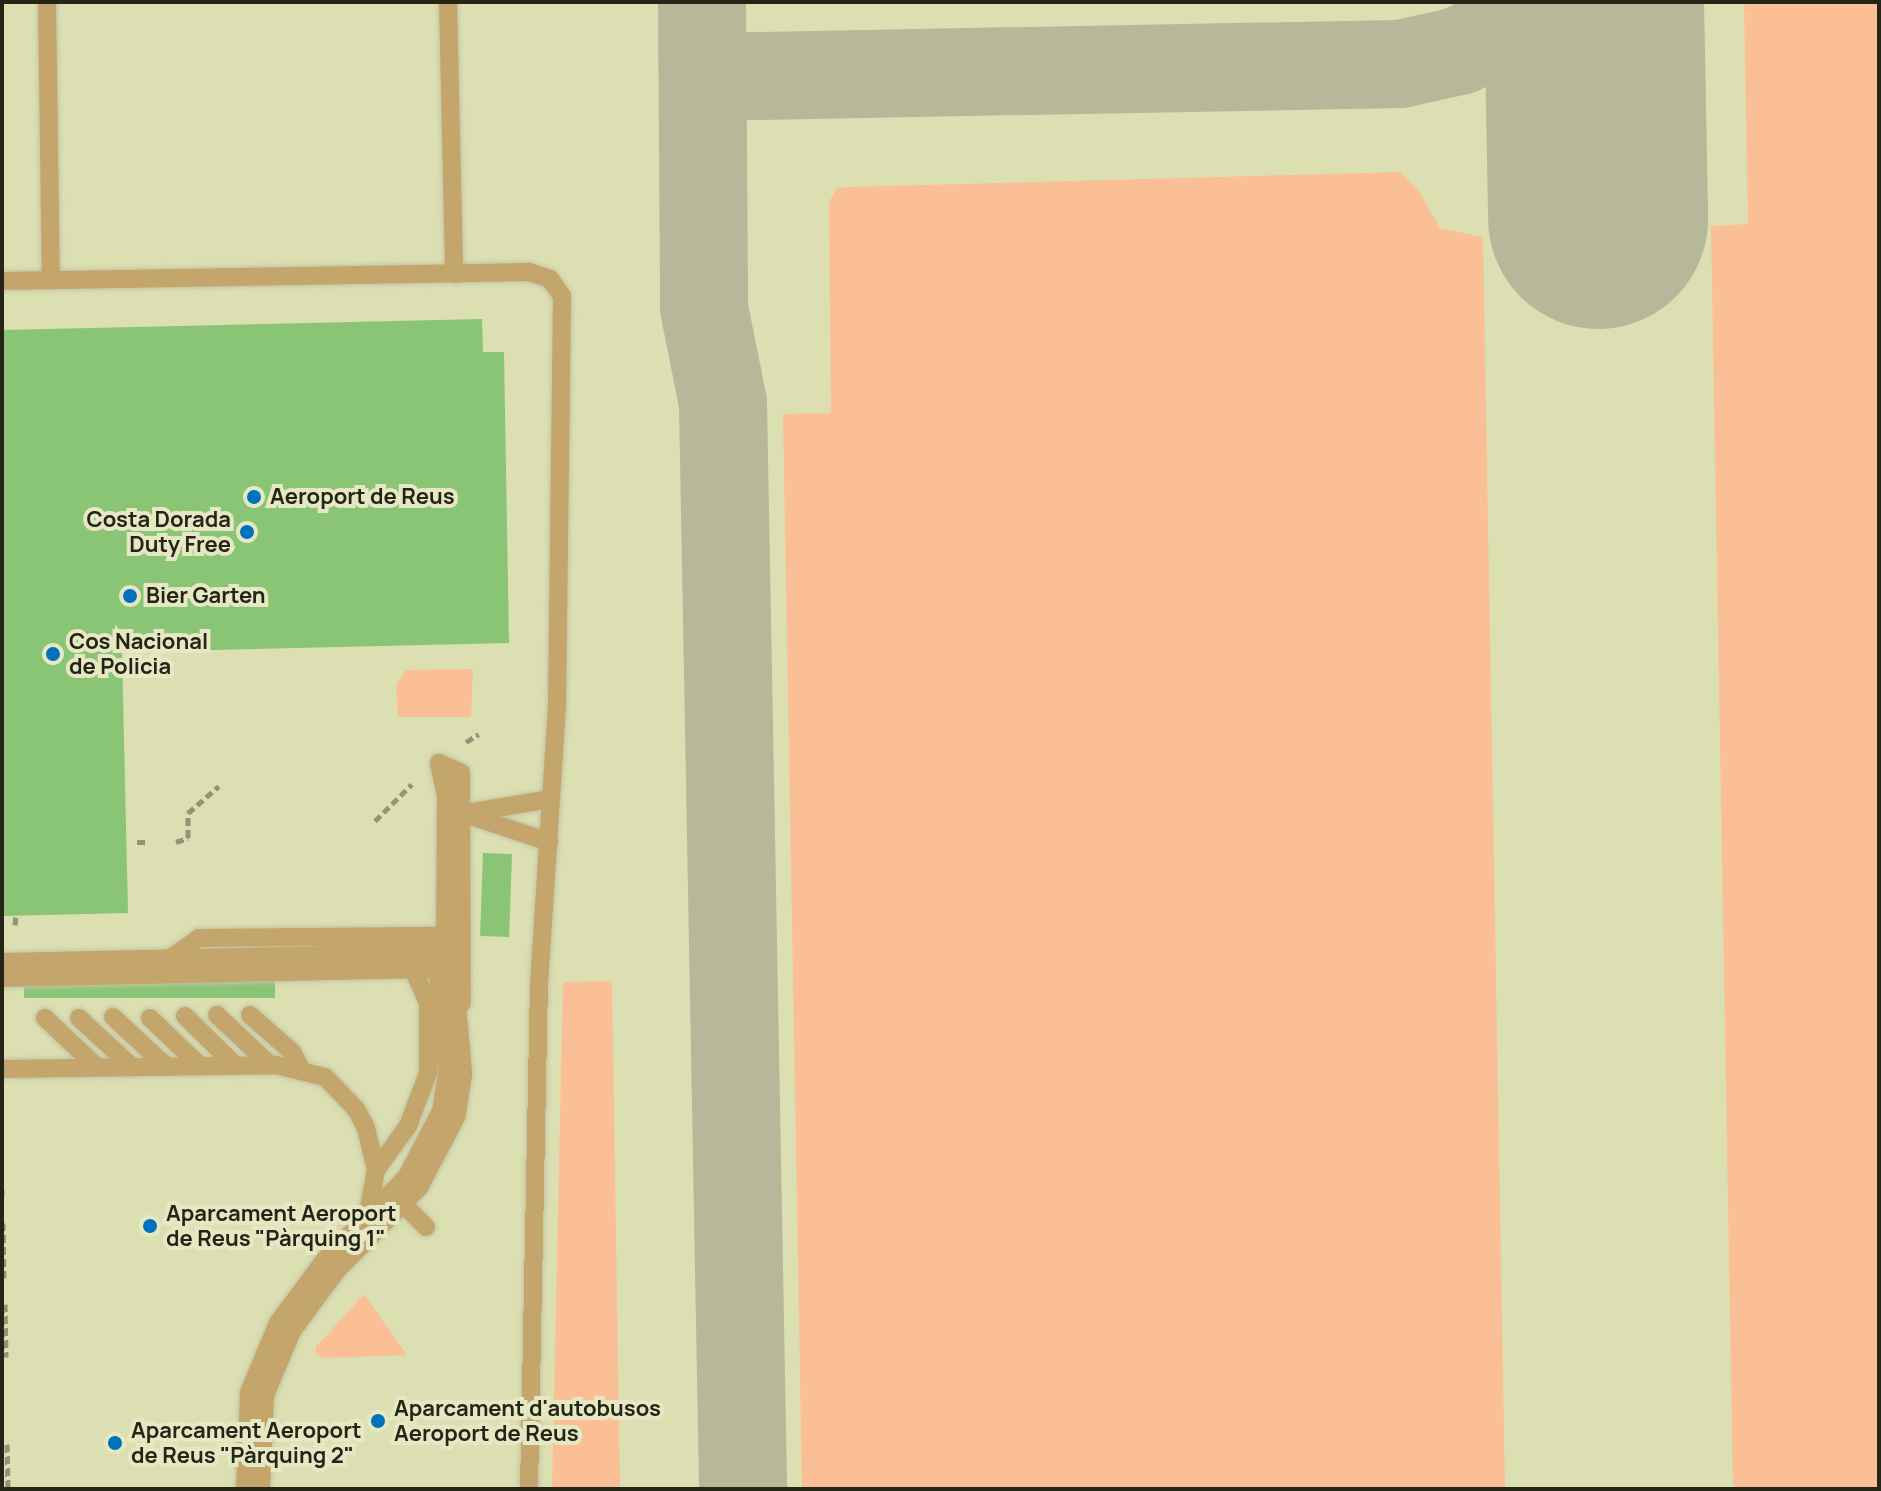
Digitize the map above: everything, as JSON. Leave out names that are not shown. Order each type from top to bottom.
[{"type":"street","points":[[2,970],[410,962],[445,948],[455,1074],[449,1113],[413,1182],[330,1266],[285,1327],[257,1394],[253,1489]]},
{"type":"lane","points":[[47,2],[51,279]]},
{"type":"lane","points":[[448,2],[454,274]]},
{"type":"lane","points":[[2,281],[540,274],[557,287],[564,307],[557,706],[539,982],[529,1489]]},
{"type":"lane","points":[[158,967],[199,938],[445,948],[446,795],[439,763],[461,773],[464,980],[455,1074]]},
{"type":"lane","points":[[462,813],[551,799]]},
{"type":"lane","points":[[462,813],[549,842]]},
{"type":"lane","points":[[376,1170],[408,1126],[428,1073],[428,1003],[410,962]]},
{"type":"lane","points":[[217,1015],[270,1065]]},
{"type":"lane","points":[[250,1015],[292,1052],[301,1068]]},
{"type":"lane","points":[[185,1016],[235,1065]]},
{"type":"lane","points":[[113,1017],[166,1066]]},
{"type":"lane","points":[[45,1018],[96,1066]]},
{"type":"lane","points":[[79,1018],[131,1066]]},
{"type":"lane","points":[[150,1018],[200,1066]]},
{"type":"lane","points":[[2,1069],[270,1065],[301,1068],[325,1077],[356,1109],[366,1128],[376,1170],[365,1232]]},
{"type":"lane","points":[[397,1198],[426,1227]]},
{"type":"path","points":[[466,742],[479,734]]},
{"type":"path","points":[[375,821],[412,784]]},
{"type":"path","points":[[176,842],[188,838],[188,813],[219,786]]},
{"type":"path","points":[[137,842],[146,842]]},
{"type":"path","points":[[15,925],[16,916]]},
{"type":"path","points":[[2,1189],[2,1196]]},
{"type":"path","points":[[3,1223],[4,1278]]},
{"type":"path","points":[[5,1304],[6,1357]]},
{"type":"path","points":[[7,1444],[8,1489]]},
{"type":"shaded area","name":"Aeroport de Reus","points":[[2,2],[1879,2],[1879,1489],[2,1489]]},
{"type":"shaded area","points":[[1744,2],[1879,2],[1879,1489],[1733,1489],[1711,226],[1748,224]]},
{"type":"shaded area","points":[[1400,172],[1418,190],[1440,228],[1483,237],[1505,1489],[802,1489],[783,414],[831,413],[829,202],[837,188],[848,187]]},
{"type":"shaded area","points":[[473,669],[471,717],[398,717],[396,684],[406,670]]},
{"type":"shaded area","points":[[612,981],[620,1489],[552,1489],[563,982]]},
{"type":"shaded area","points":[[364,1294],[407,1355],[323,1358],[316,1354],[316,1347]]},
{"type":"building","name":"Aeroport de Reus","points":[[482,319],[483,352],[504,352],[509,643],[122,652],[128,913],[2,916],[2,330]]},
{"type":"building","points":[[483,853],[512,854],[509,937],[480,936]]},
{"type":"building","points":[[24,982],[275,982],[275,998],[24,998]]},
{"type":"taxiway","points":[[702,2],[704,308],[723,403],[743,1489]]},
{"type":"taxiway","points":[[703,77],[1400,64],[1459,51],[1487,37],[1531,2]]},
{"type":"runway","points":[[1594,2],[1598,219]]},
{"type":"place","name":"Aeroport de Reus","points":[[254,497]]},
{"type":"place","name":"Costa Dorada Duty Free","points":[[247,532]]},
{"type":"place","name":"Bier Garten","points":[[130,596]]},
{"type":"place","name":"Cos Nacional de Policia","points":[[53,654]]},
{"type":"place","name":"Aparcament Aeroport de Reus \"Pàrquing 1\"","points":[[150,1226]]},
{"type":"place","name":"Aparcament d'autobusos Aeroport de Reus","points":[[378,1421]]},
{"type":"place","name":"Aparcament Aeroport de Reus \"Pàrquing 2\"","points":[[115,1443]]}]
